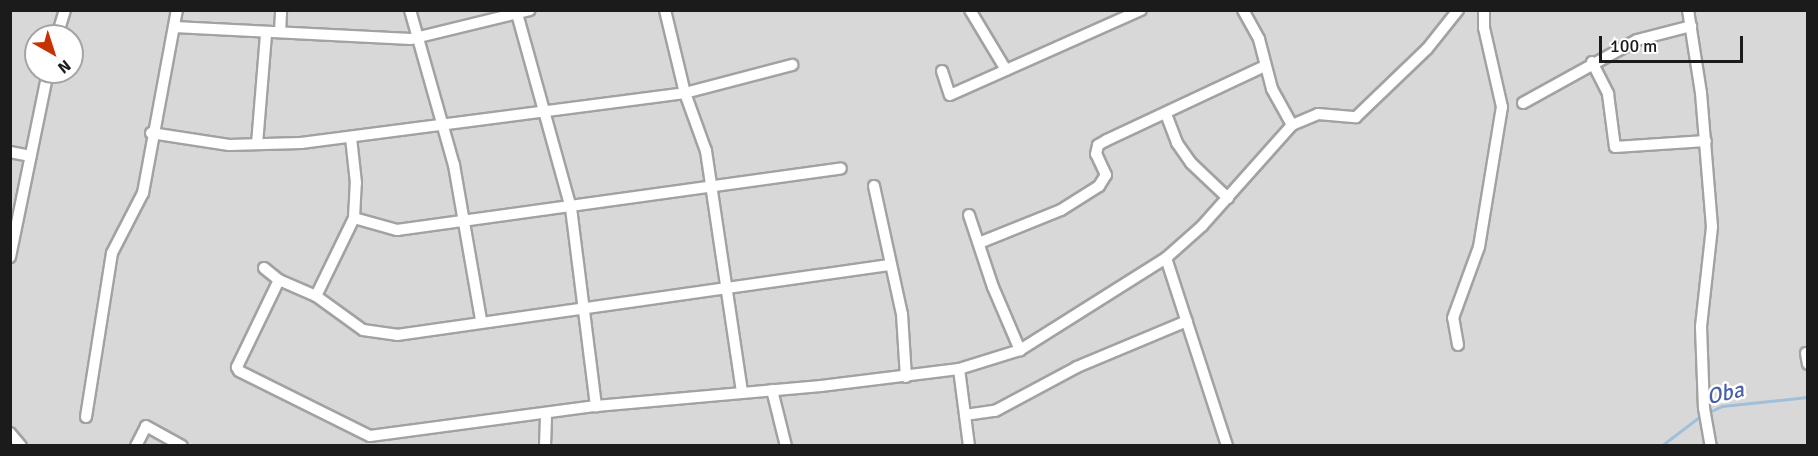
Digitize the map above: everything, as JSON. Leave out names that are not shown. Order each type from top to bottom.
[{"type":"street","points":[[86,417],[112,253],[143,193],[151,133],[177,10]]},
{"type":"street","points":[[279,32],[281,10]]},
{"type":"street","points":[[410,10],[440,125],[454,165],[462,222],[481,320]]},
{"type":"street","points":[[174,27],[266,34],[279,32],[417,39],[530,10]]},
{"type":"street","points":[[665,10],[685,93],[706,151],[742,391]]},
{"type":"street","points":[[970,10],[1006,70]]},
{"type":"street","points":[[942,71],[950,95],[1141,10]]},
{"type":"street","points":[[1243,10],[1259,39],[1265,66],[1292,125]]},
{"type":"street","points":[[279,280],[237,367],[239,371],[352,429],[378,436],[596,405],[906,377],[959,369],[1020,350],[1167,258],[1228,198],[1292,125],[1318,114],[1356,117],[1427,50],[1458,10]]},
{"type":"street","points":[[1458,345],[1453,318],[1481,237],[1502,107],[1484,28],[1484,10]]},
{"type":"street","points":[[1688,10],[1706,141],[1712,227],[1701,327],[1704,408],[1711,446]]},
{"type":"street","points":[[516,12],[571,208],[596,405]]},
{"type":"street","points":[[1522,103],[1592,62],[1660,32],[1691,27]]},
{"type":"street","points":[[257,144],[266,34]]},
{"type":"street","points":[[1592,62],[1608,94],[1615,147],[1706,141]]},
{"type":"street","points":[[151,133],[229,145],[351,138],[544,110],[685,93],[792,66]]},
{"type":"street","points":[[979,243],[1061,210],[1099,186],[1106,175],[1096,154],[1098,146],[1265,66]]},
{"type":"street","points":[[10,257],[46,84]]},
{"type":"street","points":[[1166,114],[1177,143],[1191,164],[1228,198]]},
{"type":"street","points":[[316,296],[354,219],[356,183],[351,138]]},
{"type":"street","points":[[10,152],[31,156]]},
{"type":"street","points":[[354,219],[397,230],[571,208],[841,168]]},
{"type":"street","points":[[874,186],[889,265],[902,314],[906,377]]},
{"type":"street","points":[[969,214],[1020,350]]},
{"type":"street","points":[[1167,258],[1227,446]]},
{"type":"street","points":[[264,268],[279,280],[316,296],[363,330],[376,333],[436,330],[481,320],[583,309],[889,265]]},
{"type":"street","points":[[965,415],[995,411],[1077,368],[1187,321]]},
{"type":"street","points":[[959,369],[969,446]]},
{"type":"street","points":[[772,390],[786,446]]},
{"type":"street","points":[[545,446],[546,413]]},
{"type":"street","points":[[136,446],[146,426],[182,446]]},
{"type":"street","points":[[10,433],[21,446]]},
{"type":"shaded area","points":[[11,11],[1807,11],[1807,445],[11,445]]},
{"type":"waterway","name":"Oba","points":[[1709,412],[1722,406],[1808,397]]},
{"type":"waterway","name":"Oba","points":[[1661,446],[1703,414]]}]
